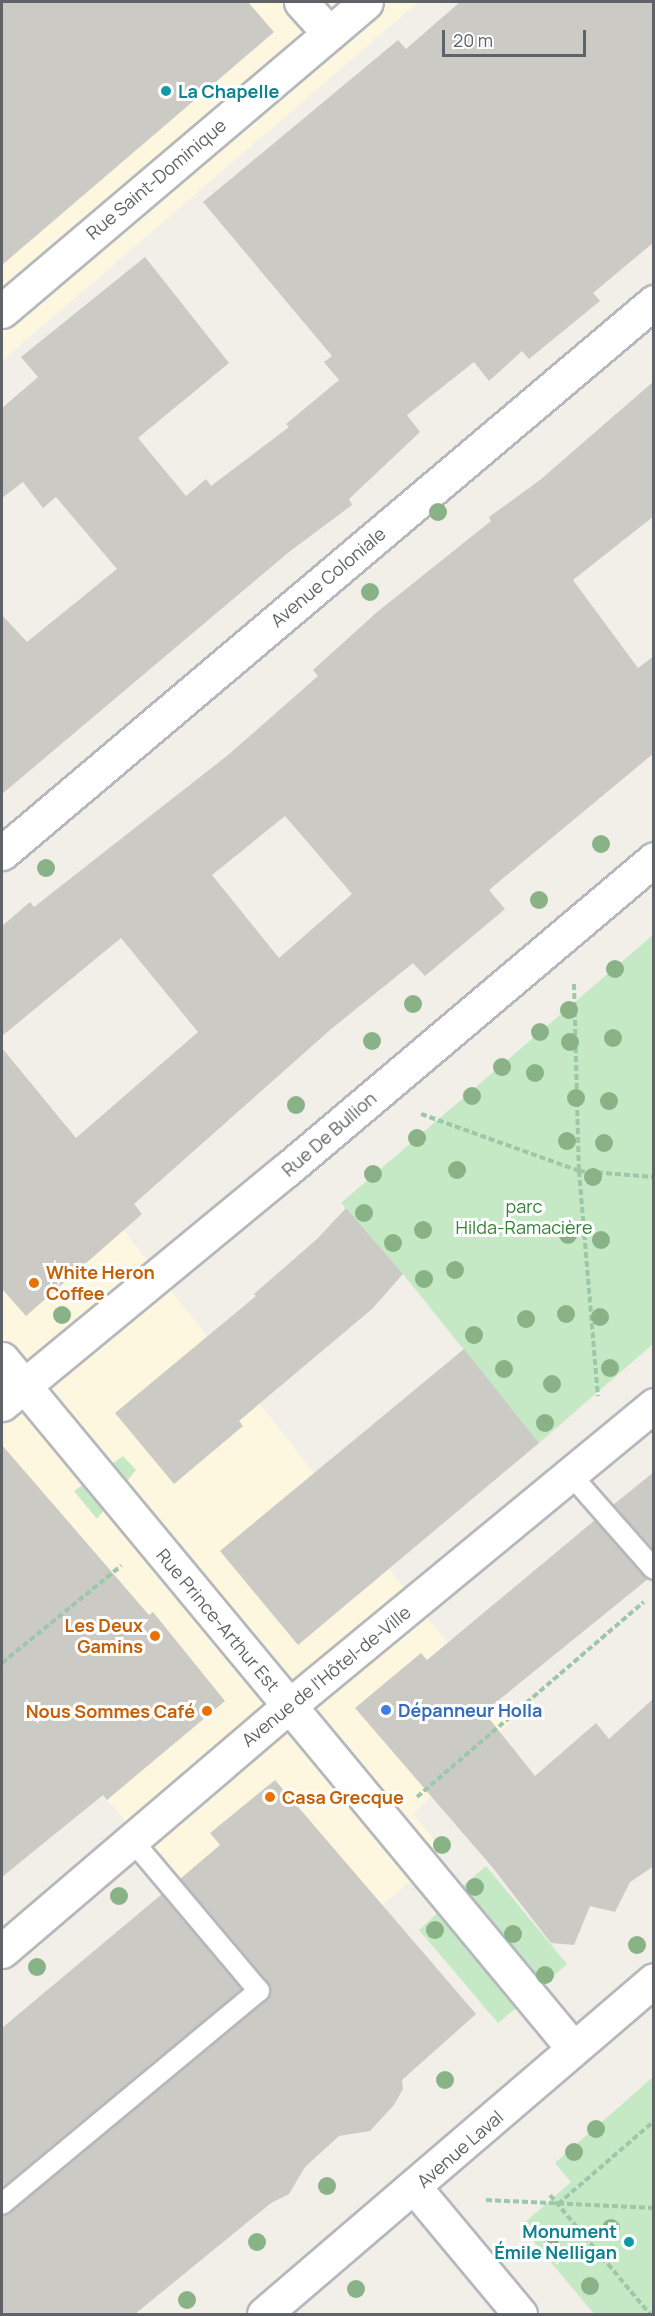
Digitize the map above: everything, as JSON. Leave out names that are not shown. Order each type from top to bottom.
[{"type":"street","points":[[301,2],[329,33]]},
{"type":"street","name":"Rue Saint-Dominique","points":[[2,311],[366,2]]},
{"type":"street","name":"Avenue Coloniale","points":[[2,853],[654,302]]},
{"type":"street","name":"Rue De Bullion","points":[[13,1395],[285,1171],[654,859]]},
{"type":"street","name":"Rue Prince-Arthur Est","points":[[2,1359],[13,1395],[152,1540],[573,2048]]},
{"type":"street","name":"Avenue de l'Hôtel-de-Ville","points":[[2,1951],[289,1706],[654,1405]]},
{"type":"street","name":"Avenue Laval","points":[[264,2314],[415,2188],[573,2048],[654,1980]]},
{"type":"street","points":[[415,2188],[520,2314]]},
{"type":"lane","points":[[571,1475],[654,1569]]},
{"type":"lane","points":[[2,2204],[259,1990],[132,1839]]},
{"type":"path","points":[[574,984],[579,1171],[598,1403]]},
{"type":"path","points":[[421,1114],[579,1171],[654,1177]]},
{"type":"path","points":[[2,1664],[152,1540]]},
{"type":"path","points":[[388,1822],[654,1594]]},
{"type":"path","points":[[558,2204],[654,2121]]},
{"type":"path","points":[[550,2195],[650,2314]]},
{"type":"path","points":[[486,2200],[654,2208]]},
{"type":"shaded area","points":[[2,2],[418,2],[2,361]]},
{"type":"shaded area","points":[[2,1075],[510,1723],[413,1813],[444,1853],[276,1994],[2,1679]]},
{"type":"green space","name":"parc Hilda-Ramacière","points":[[653,935],[653,1344],[539,1443],[403,1274],[341,1203]]},
{"type":"green space","points":[[123,1456],[136,1470],[97,1519],[74,1491]]},
{"type":"green space","points":[[486,1866],[567,1964],[541,1987],[457,1891]]},
{"type":"green space","points":[[442,1909],[521,2004],[498,2023],[419,1930]]},
{"type":"green space","points":[[653,2077],[653,2314],[594,2314],[521,2226],[571,2182],[555,2163]]},
{"type":"building","points":[[2,2],[248,2],[274,32],[2,265]]},
{"type":"building","points":[[460,2],[654,2],[654,242],[593,293],[600,301],[529,359],[522,351],[489,381],[474,362],[407,415],[420,432],[349,499],[352,505],[289,552],[2,794],[2,615],[27,642],[117,569],[56,497],[43,508],[23,482],[2,498],[2,408],[38,377],[21,357],[145,257],[229,363],[138,438],[186,496],[206,479],[211,486],[289,427],[286,424],[339,380],[324,362],[332,356],[203,202],[398,40],[406,49]]},
{"type":"building","points":[[654,381],[654,516],[573,580],[638,668],[654,656],[654,753],[489,890],[505,909],[425,976],[413,963],[330,1030],[134,1204],[142,1214],[26,1316],[2,1289],[2,1048],[76,1138],[198,1032],[121,938],[2,1036],[2,926],[30,902],[34,907],[228,755],[318,676],[313,670],[376,613],[491,521],[489,517],[540,480]],"holes":[[[285,816],[352,894],[279,958],[212,875]]]},
{"type":"building","points":[[346,1208],[403,1274],[372,1309],[239,1421],[243,1426],[174,1484],[115,1413],[256,1296],[254,1294],[317,1239]]},
{"type":"building","points":[[464,1349],[539,1443],[298,1645],[220,1551]]},
{"type":"building","points":[[2,1445],[149,1615],[153,1612],[225,1701],[107,1800],[103,1795],[2,1877]]},
{"type":"building","points":[[654,1472],[654,1550],[613,1505]]},
{"type":"building","points":[[595,1520],[648,1579],[484,1712],[535,1776],[596,1723],[609,1739],[654,1698],[654,1866],[630,1882],[615,1912],[590,1906],[574,1945],[551,1943],[493,1868],[355,1708],[421,1653],[427,1660]]},
{"type":"building","points":[[275,1780],[476,2014],[402,2080],[403,2089],[394,2105],[370,2131],[339,2136],[305,2167],[289,2194],[271,2203],[135,2314],[2,2314],[2,2216],[10,2213],[270,1996],[268,1983],[180,1879],[220,1845],[210,1833]]},
{"type":"building","points":[[162,1894],[242,1989],[2,2189],[2,2028]]},
{"type":"place","name":"La Chapelle","points":[[166,91]]},
{"type":"place","name":"White Heron Coffee","points":[[34,1283]]},
{"type":"place","name":"Les Deux Gamins","points":[[155,1636]]},
{"type":"place","name":"Dépanneur Holla","points":[[386,1710]]},
{"type":"place","name":"Nous Sommes Café","points":[[207,1711]]},
{"type":"place","name":"Casa Grecque","points":[[270,1797]]},
{"type":"place","name":"Monument Émile Nelligan","points":[[629,2242]]}]
